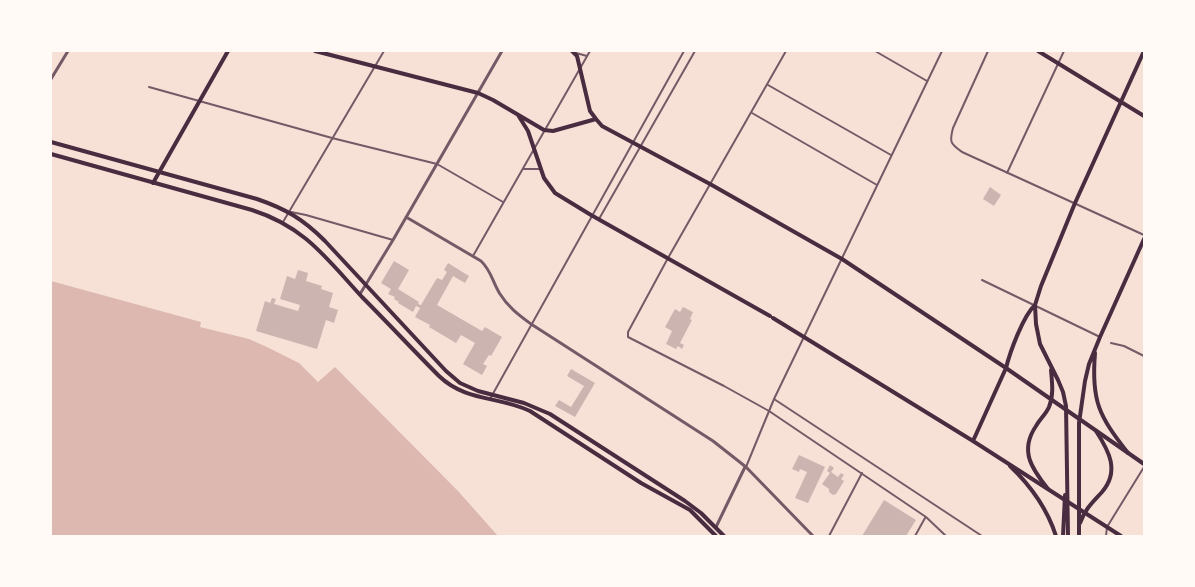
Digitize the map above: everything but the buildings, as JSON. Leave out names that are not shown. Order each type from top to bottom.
[{"type":"main road","points":[[153,183],[228,51]]},
{"type":"main road","points":[[315,51],[478,93],[493,99],[544,130],[553,131],[596,119]]},
{"type":"main road","points":[[1038,51],[1144,116]]},
{"type":"main road","points":[[1068,536],[1066,406],[1058,380],[1040,344],[1035,305],[1075,203],[1144,51]]},
{"type":"main road","points":[[574,52],[590,111],[602,126],[842,259],[1040,391],[1144,465]]},
{"type":"main road","points":[[518,115],[528,131],[544,178],[555,193],[805,337],[1121,536]]},
{"type":"main road","points":[[51,142],[265,202],[289,212],[315,231],[446,371],[460,383],[530,411],[641,483],[690,510],[724,536]]},
{"type":"main road","points":[[51,154],[252,210],[283,222],[317,248],[450,385],[467,394],[524,403],[550,414],[685,501],[701,513],[716,536]]},
{"type":"main road","points":[[1079,536],[1079,412],[1085,381],[1095,348],[1144,237]]},
{"type":"main road","points":[[973,441],[1006,368],[1028,311],[1035,305]]},
{"type":"main road","points":[[1095,348],[1096,399],[1106,422],[1128,453]]},
{"type":"main road","points":[[1050,490],[1032,467],[1028,451],[1031,435],[1049,408],[1052,399],[1051,366]]},
{"type":"main road","points":[[1079,527],[1083,514],[1106,486],[1111,473],[1109,451],[1095,430]]},
{"type":"main road","points":[[1010,466],[1030,487],[1044,507],[1056,536]]},
{"type":"main road","points":[[1063,536],[1068,474]]},
{"type":"street","points":[[51,78],[68,51]]},
{"type":"street","points":[[283,222],[384,51]]},
{"type":"street","points":[[360,294],[502,51]]},
{"type":"street","points":[[473,256],[590,51]]},
{"type":"street","points":[[491,397],[684,51]]},
{"type":"street","points":[[599,219],[695,51]]},
{"type":"street","points":[[786,51],[668,258],[628,332],[628,337],[769,411],[926,517],[946,536]]},
{"type":"street","points":[[875,51],[927,81]]},
{"type":"street","points":[[714,530],[746,466],[774,399],[942,51]]},
{"type":"street","points":[[988,51],[953,128],[950,140],[952,144],[962,152],[1144,237]]},
{"type":"street","points":[[1007,173],[1064,51]]},
{"type":"street","points":[[574,52],[587,56]]},
{"type":"street","points":[[767,85],[891,155]]},
{"type":"street","points":[[149,87],[332,138],[437,164],[503,202]]},
{"type":"street","points":[[752,113],[877,185]]},
{"type":"street","points":[[523,169],[540,169]]},
{"type":"street","points":[[289,212],[393,240]]},
{"type":"street","points":[[406,217],[473,256],[487,267],[505,302],[531,324],[713,441],[746,466],[813,536]]},
{"type":"street","points":[[982,280],[1100,337]]},
{"type":"street","points":[[1111,343],[1124,346],[1144,356]]},
{"type":"street","points":[[774,399],[982,536]]},
{"type":"street","points":[[1106,536],[1107,527],[1144,465]]},
{"type":"street","points":[[829,536],[862,473]]},
{"type":"street","points":[[915,536],[926,517]]},
{"type":"shaded area","points":[[51,281],[201,322],[200,327],[249,339],[299,363],[318,382],[335,367],[458,491],[498,536],[51,536]]}]
